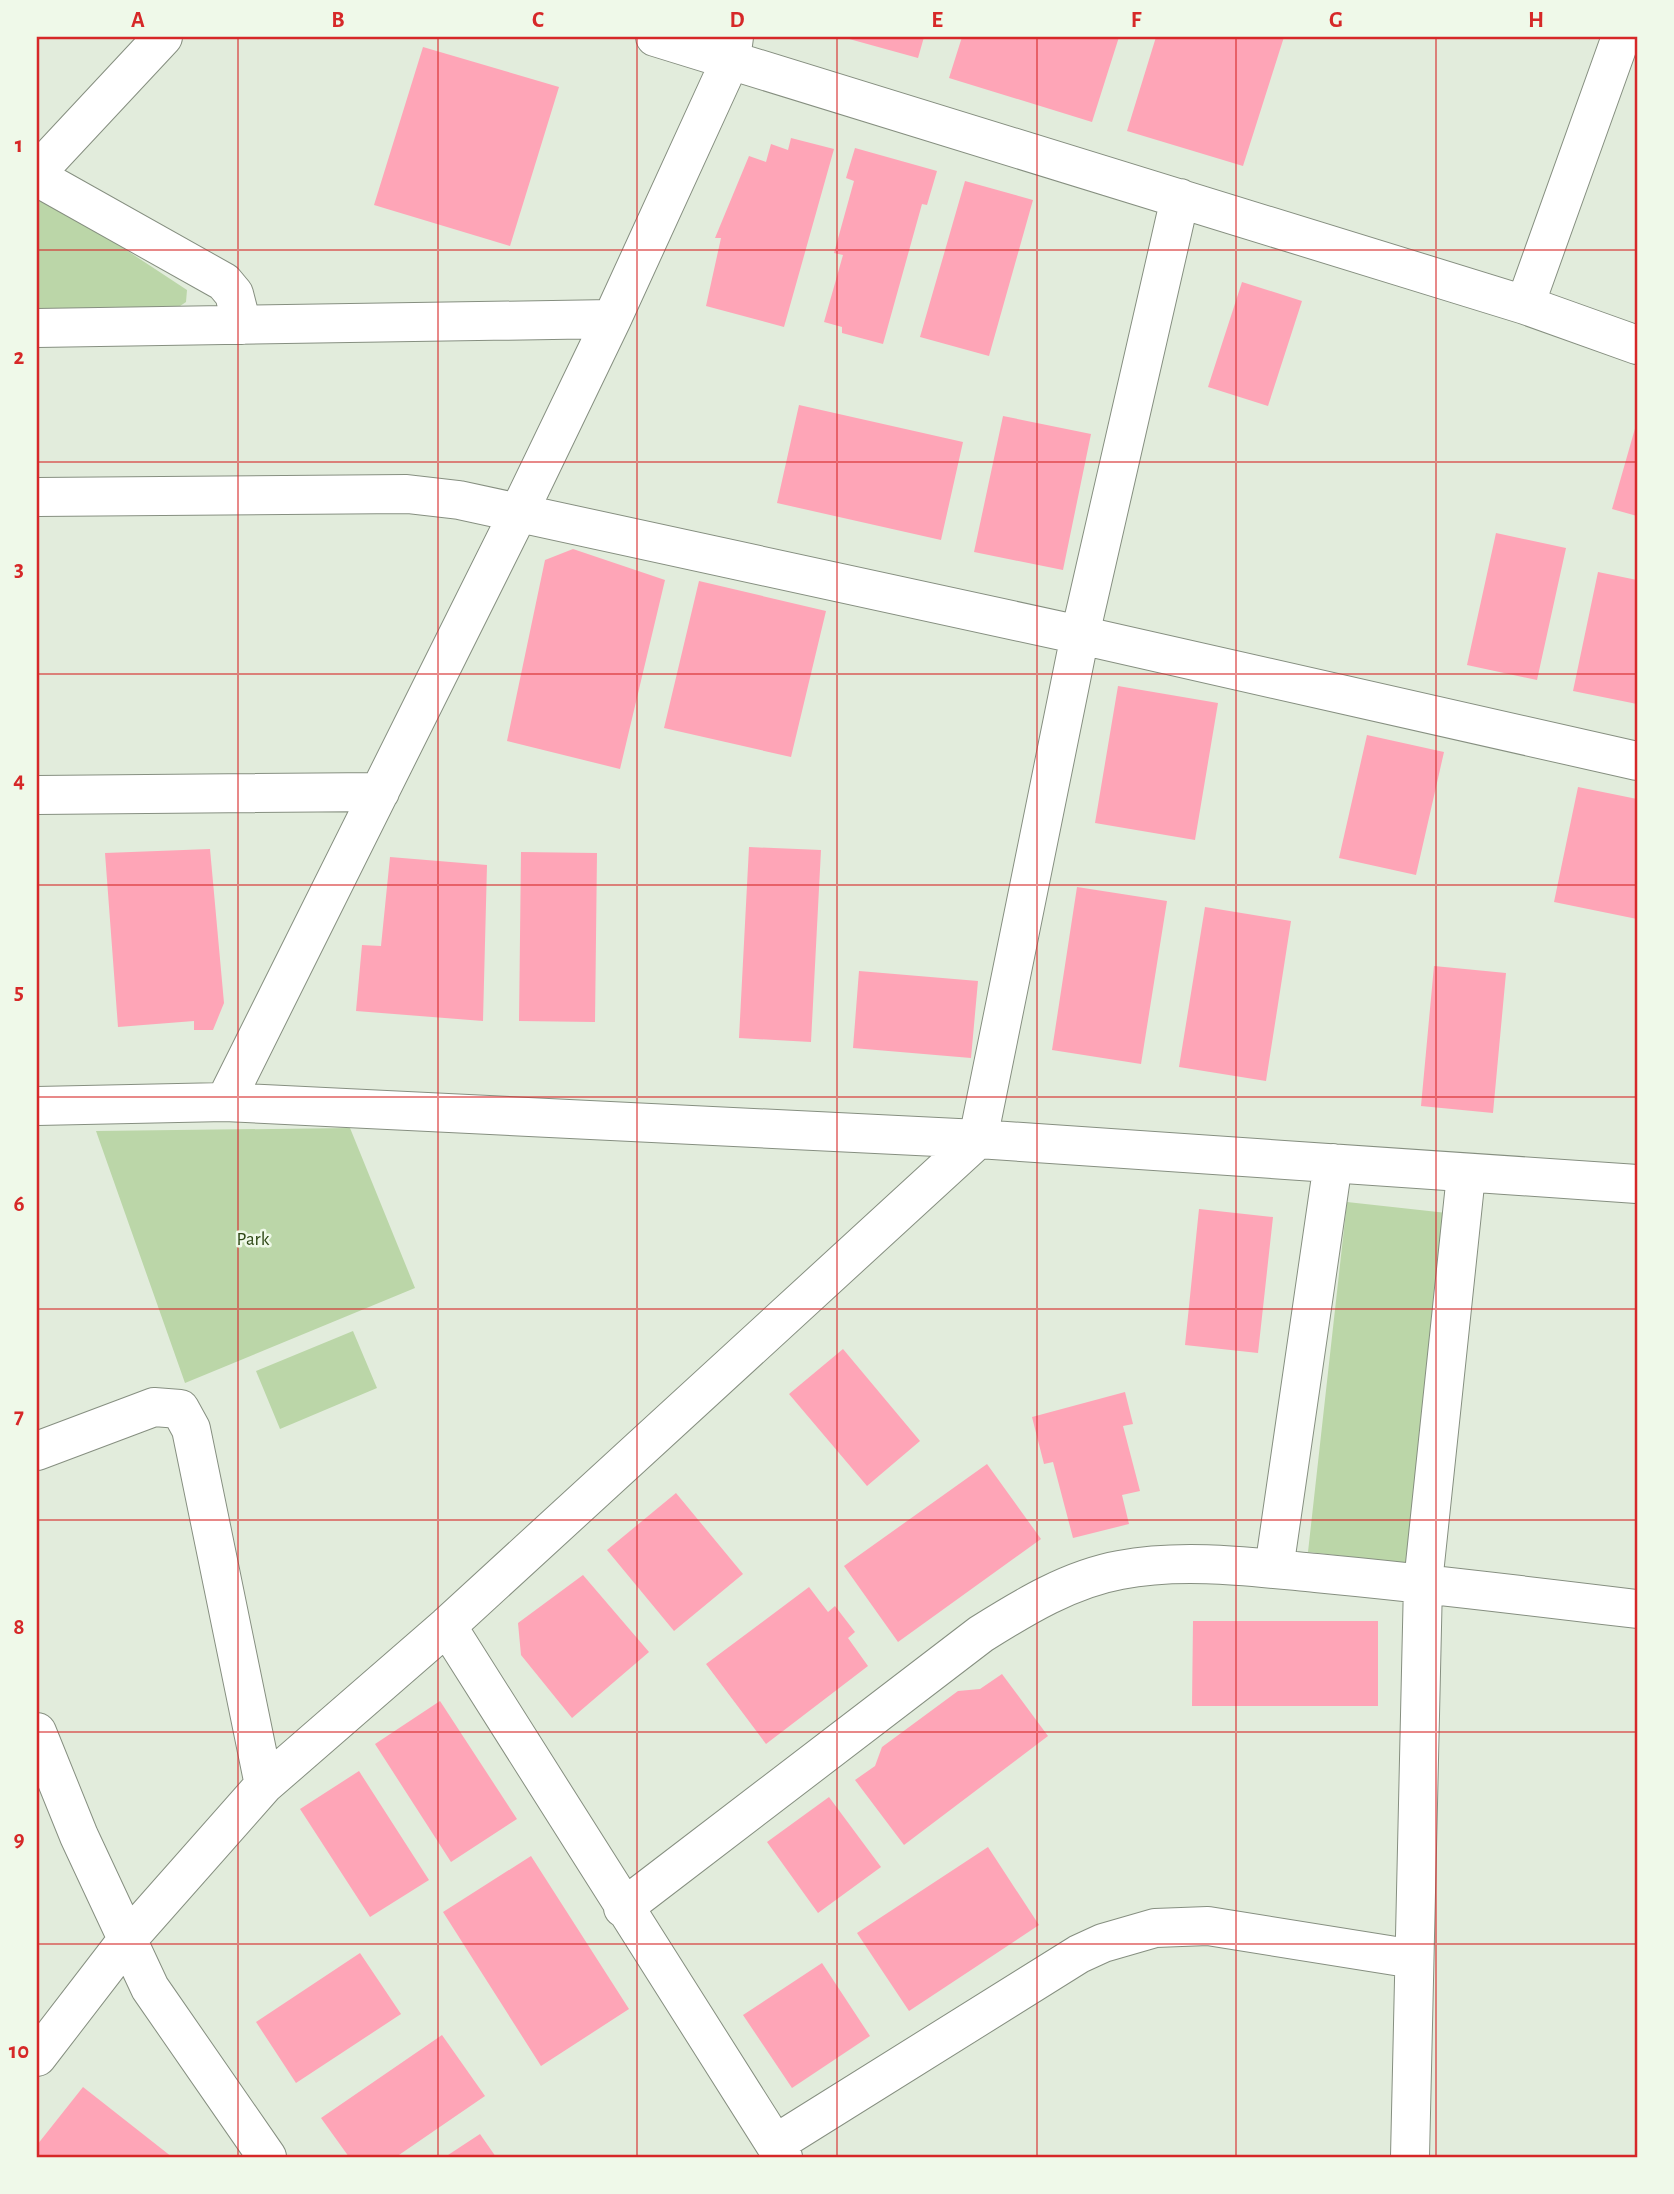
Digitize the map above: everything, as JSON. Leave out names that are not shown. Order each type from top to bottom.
[{"type":"street","points":[[37,172],[163,37]]},
{"type":"street","points":[[655,37],[732,48],[1180,198],[1525,305],[1637,345]]},
{"type":"street","points":[[1525,305],[1621,37]]},
{"type":"street","points":[[225,1102],[519,514],[612,319],[732,48]]},
{"type":"street","points":[[37,177],[224,282],[234,294],[242,325]]},
{"type":"street","points":[[37,2057],[128,1940],[264,1785],[447,1626],[978,1139],[1080,635],[1180,198]]},
{"type":"street","points":[[37,328],[612,319]]},
{"type":"street","points":[[37,497],[407,494],[459,500],[1080,635],[1637,761]]},
{"type":"street","points":[[37,795],[380,792]]},
{"type":"street","points":[[37,1105],[225,1102],[978,1139],[1333,1163],[1466,1175],[1637,1184]]},
{"type":"street","points":[[1274,1569],[1333,1163]]},
{"type":"street","points":[[1410,2157],[1423,1583],[1466,1175]]},
{"type":"street","points":[[37,1451],[154,1406],[180,1409],[191,1429],[264,1785]]},
{"type":"street","points":[[623,1908],[981,1633],[1020,1609],[1066,1587],[1119,1570],[1167,1565],[1274,1569],[1423,1583],[1637,1609]]},
{"type":"street","points":[[447,1626],[779,2151],[1079,1954],[1129,1934],[1168,1927],[1208,1926],[1414,1959]]},
{"type":"street","points":[[37,1732],[79,1836],[150,1988],[267,2157]]},
{"type":"green space","points":[[38,192],[187,290],[186,302],[177,308],[37,311]]},
{"type":"green space","name":"Park","points":[[350,1128],[415,1288],[185,1383],[96,1131]]},
{"type":"green space","points":[[1347,1202],[1447,1213],[1407,1563],[1308,1552]]},
{"type":"green space","points":[[353,1331],[377,1388],[280,1429],[256,1371]]},
{"type":"building","points":[[842,37],[924,37],[918,58]]},
{"type":"building","points":[[962,37],[1119,37],[1092,122],[949,78]]},
{"type":"building","points":[[1156,37],[1284,37],[1243,166],[1127,131]]},
{"type":"building","points":[[423,47],[559,87],[510,246],[374,205]]},
{"type":"building","points":[[791,138],[834,149],[784,327],[706,306],[721,238],[715,238],[749,156],[766,162],[771,144],[788,150]]},
{"type":"building","points":[[855,148],[937,171],[927,205],[922,204],[883,344],[842,333],[842,327],[824,322],[843,255],[834,253],[854,181],[846,178]]},
{"type":"building","points":[[965,181],[1033,200],[989,356],[920,337]]},
{"type":"building","points":[[1242,282],[1302,301],[1268,406],[1208,387]]},
{"type":"building","points":[[799,405],[963,442],[941,540],[777,503]]},
{"type":"building","points":[[1003,416],[1091,434],[1063,570],[974,552]]},
{"type":"building","points":[[1637,425],[1637,516],[1612,509]]},
{"type":"building","points":[[1496,533],[1566,548],[1537,680],[1467,665]]},
{"type":"building","points":[[573,549],[665,580],[620,769],[507,741],[545,560]]},
{"type":"building","points":[[1598,572],[1637,580],[1637,704],[1573,691]]},
{"type":"building","points":[[699,581],[826,611],[791,757],[664,728]]},
{"type":"building","points":[[1118,686],[1218,703],[1195,840],[1095,823]]},
{"type":"building","points":[[1367,735],[1444,752],[1416,875],[1339,858]]},
{"type":"building","points":[[1578,787],[1637,799],[1637,919],[1554,902]]},
{"type":"building","points":[[749,847],[821,850],[811,1042],[739,1038]]},
{"type":"building","points":[[210,849],[224,1003],[213,1030],[194,1030],[194,1021],[118,1027],[105,853]]},
{"type":"building","points":[[521,852],[597,853],[595,1022],[519,1021]]},
{"type":"building","points":[[390,857],[487,865],[483,1021],[356,1011],[362,945],[381,946]]},
{"type":"building","points":[[1077,887],[1167,901],[1141,1064],[1052,1050]]},
{"type":"building","points":[[1205,907],[1291,921],[1266,1081],[1179,1067]]},
{"type":"building","points":[[1434,966],[1506,973],[1493,1113],[1421,1106]]},
{"type":"building","points":[[859,971],[978,981],[971,1058],[853,1048]]},
{"type":"building","points":[[1199,1209],[1273,1217],[1258,1353],[1185,1345]]},
{"type":"building","points":[[843,1349],[920,1441],[867,1486],[789,1394]]},
{"type":"building","points":[[1125,1392],[1133,1424],[1123,1426],[1140,1491],[1122,1495],[1129,1524],[1073,1538],[1053,1462],[1044,1464],[1032,1417]]},
{"type":"building","points":[[987,1464],[1041,1539],[898,1642],[844,1566]]},
{"type":"building","points":[[676,1493],[743,1574],[674,1631],[607,1550]]},
{"type":"building","points":[[583,1575],[649,1652],[572,1718],[521,1655],[518,1623]]},
{"type":"building","points":[[809,1587],[828,1612],[835,1606],[855,1632],[848,1638],[868,1666],[766,1744],[706,1664]]},
{"type":"building","points":[[1193,1621],[1378,1621],[1378,1706],[1192,1706]]},
{"type":"building","points":[[1002,1674],[1048,1736],[904,1845],[855,1780],[875,1766],[882,1747],[958,1691],[980,1689]]},
{"type":"building","points":[[440,1701],[517,1819],[451,1862],[375,1744]]},
{"type":"building","points":[[359,1771],[429,1880],[370,1917],[300,1809]]},
{"type":"building","points":[[829,1797],[881,1867],[818,1913],[767,1842]]},
{"type":"building","points":[[988,1847],[1039,1925],[909,2011],[857,1933]]},
{"type":"building","points":[[531,1856],[629,2009],[541,2066],[443,1912]]},
{"type":"building","points":[[360,1953],[401,2014],[296,2083],[256,2022]]},
{"type":"building","points":[[822,1963],[870,2036],[792,2088],[743,2015]]},
{"type":"building","points":[[442,2035],[485,2096],[396,2157],[349,2157],[321,2118]]},
{"type":"building","points":[[83,2087],[172,2157],[37,2157],[37,2145]]},
{"type":"building","points":[[480,2134],[496,2157],[445,2157]]}]
